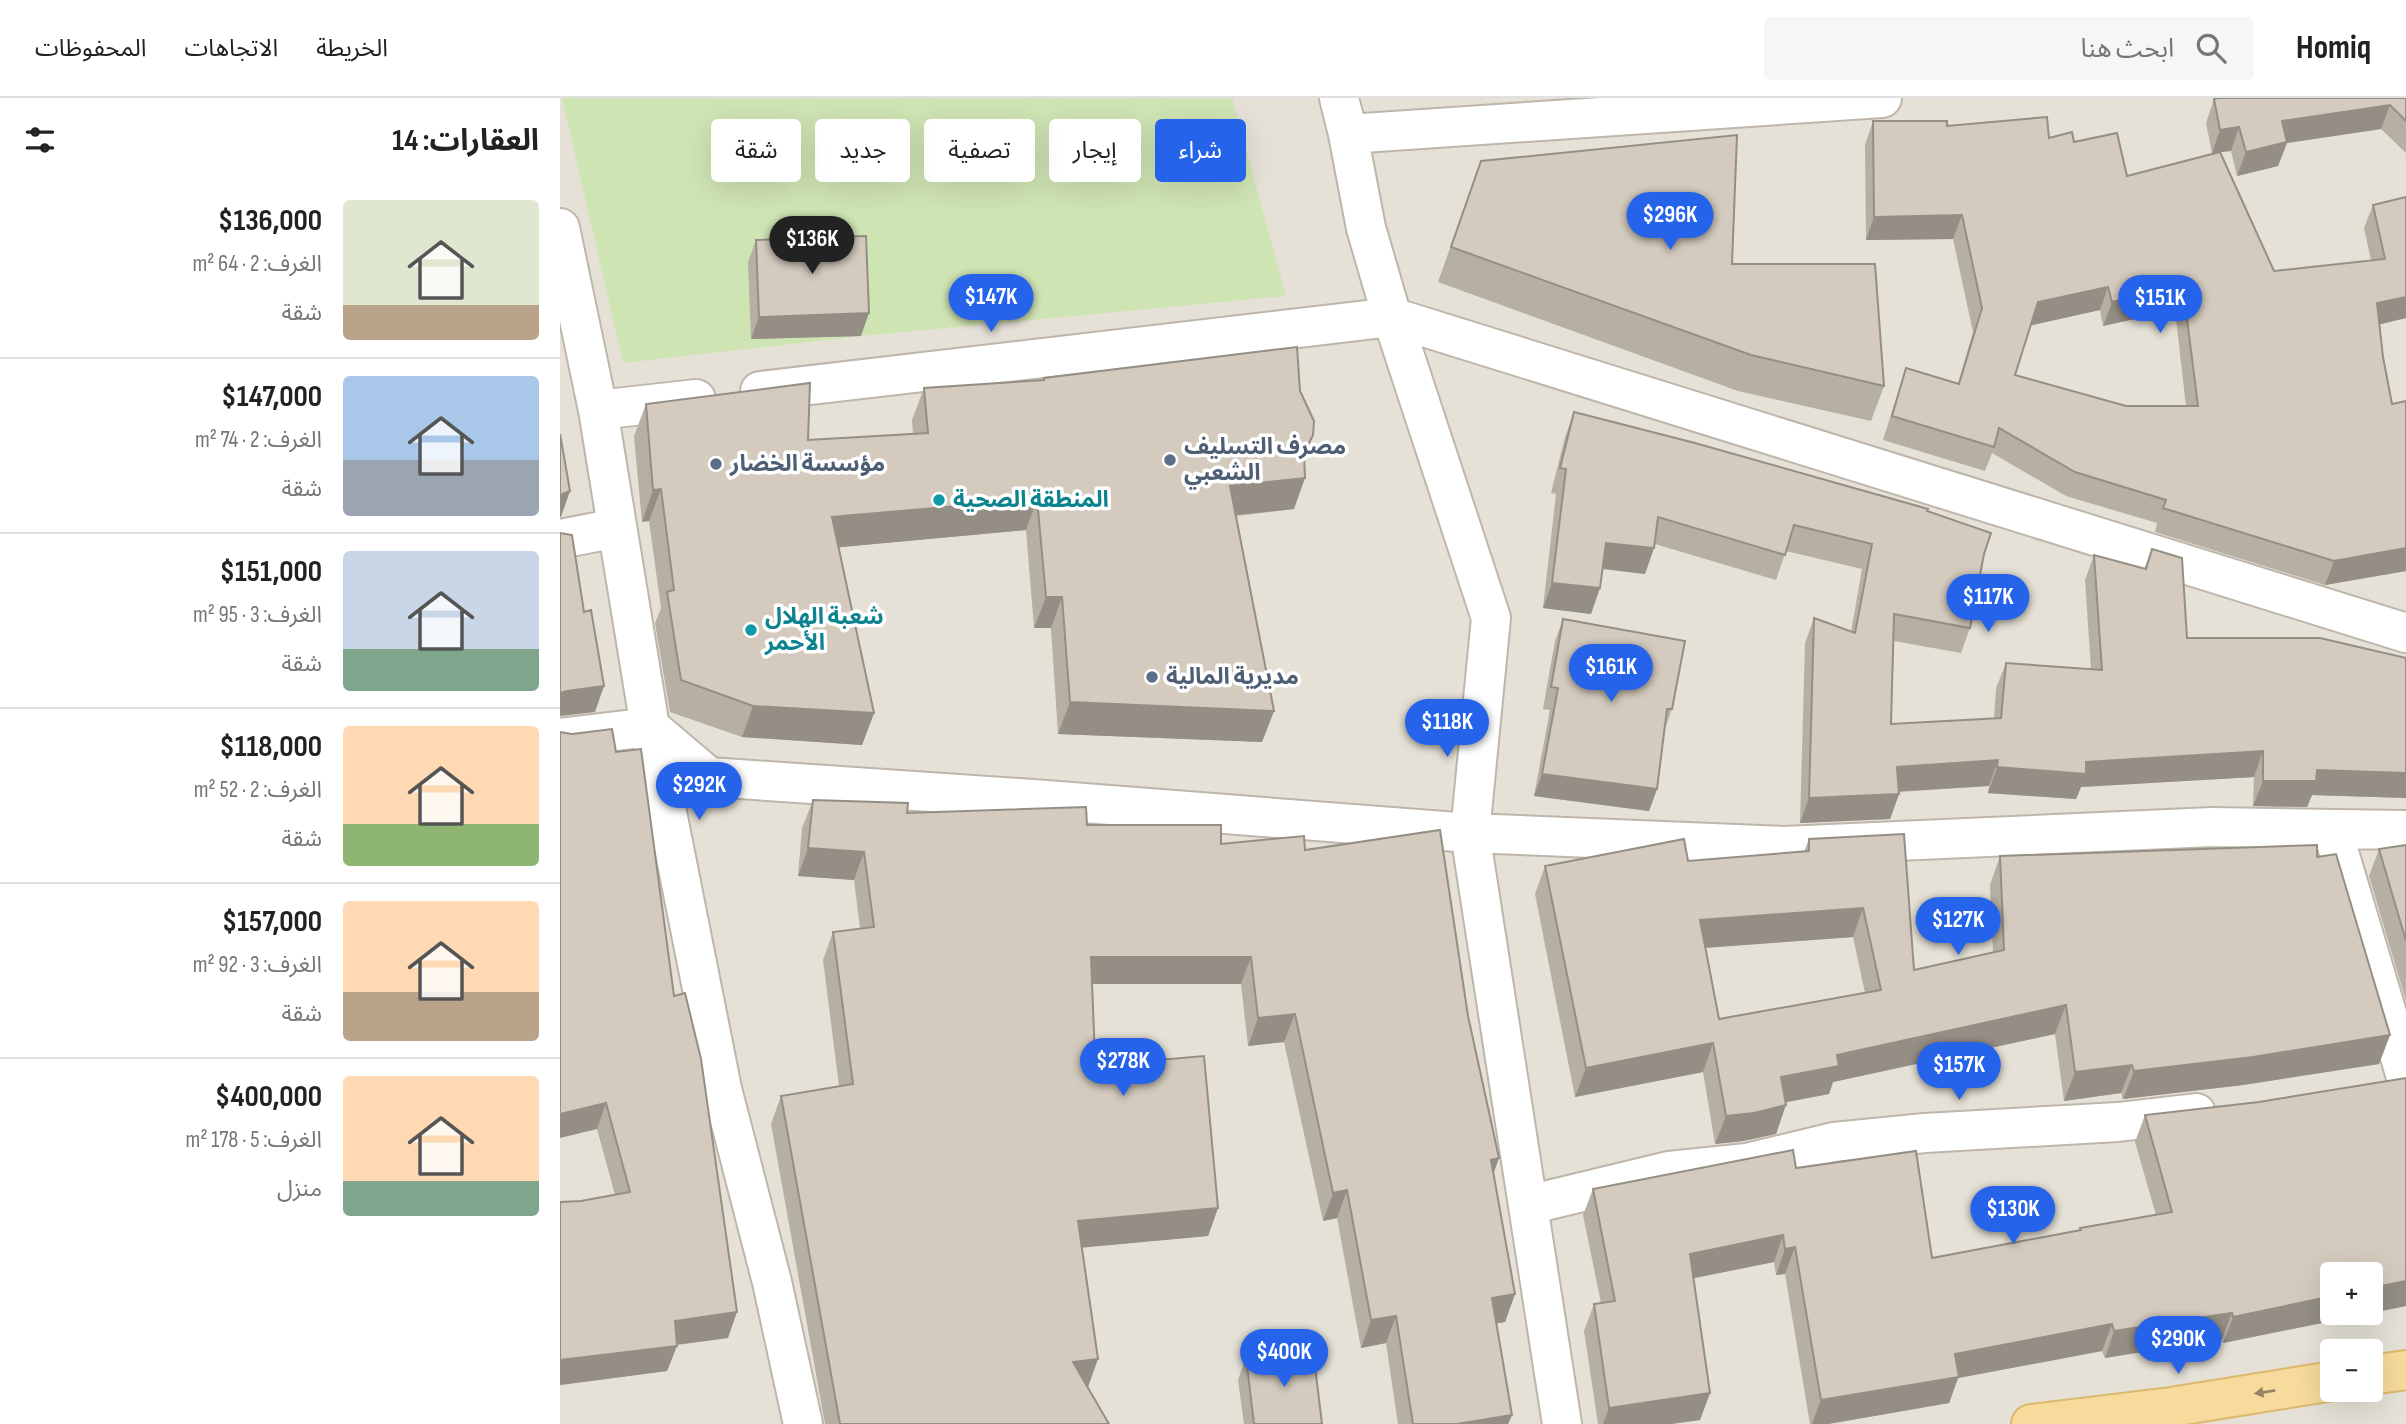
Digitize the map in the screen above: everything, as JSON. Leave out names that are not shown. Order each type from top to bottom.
[{"type":"main road","points":[[2383,1373],[2406,1370]]},
{"type":"main road","points":[[2031,1424],[2176,1415],[2320,1384]]},
{"type":"street","points":[[1562,1424],[1470,833],[1491,618],[1392,317],[1366,228],[1343,116],[1882,98]]},
{"type":"street","points":[[560,228],[597,410],[650,727],[722,1089],[772,1282],[803,1424]]},
{"type":"street","points":[[597,410],[1392,317],[2406,633]]},
{"type":"street","points":[[560,539],[617,528]]},
{"type":"street","points":[[560,738],[650,727],[709,777],[1470,833],[1784,846],[2212,827],[2406,830]]},
{"type":"street","points":[[2332,829],[2397,1081]]},
{"type":"street","points":[[1528,1205],[1669,1171],[1747,1163],[1834,1142],[1925,1133],[2118,1122],[2233,1109]]},
{"type":"shaded area","points":[[560,98],[2406,98],[2406,1424],[560,1424]]},
{"type":"green space","points":[[562,98],[1232,98],[1238,119],[1155,119],[1155,182],[1246,182],[1246,149],[1286,296],[861,336],[623,363]]},
{"type":"building","points":[[2406,98],[2406,121],[2390,105],[2282,121],[2287,142],[2246,152],[2239,127],[2220,130],[2214,99]]},
{"type":"building","points":[[2047,117],[2049,138],[2072,132],[2074,142],[2117,133],[2127,176],[2220,152],[2274,271],[2385,259],[2373,205],[2406,197],[2406,297],[2377,303],[2392,404],[2406,401],[2406,548],[2334,561],[2163,508],[2166,500],[2075,472],[1999,428],[1994,447],[1892,416],[1906,368],[1959,384],[1982,308],[1962,215],[1874,217],[1873,121],[1947,121],[1947,126]],"holes":[[[2108,287],[2112,302],[2183,287],[2198,406],[2126,406],[2015,375],[2038,302]]]},
{"type":"building","points":[[1737,135],[1732,264],[1875,264],[1884,386],[1751,355],[1451,247],[1481,161]]},
{"type":"building","points":[[866,236],[869,313],[759,317],[756,240]]},
{"type":"building","points":[[1297,347],[1300,391],[1314,421],[1313,435],[1304,453],[1305,478],[1230,486],[1274,711],[1070,702],[1062,597],[1046,597],[1037,499],[832,517],[874,713],[753,706],[681,680],[667,592],[674,590],[661,489],[653,490],[646,404],[810,383],[808,440],[928,433],[924,388],[1044,380]]},
{"type":"building","points":[[1574,412],[1928,509],[1927,511],[1991,533],[1984,554],[1970,628],[1894,614],[1891,724],[2001,718],[2006,663],[2102,670],[2094,555],[2146,569],[2152,549],[2182,558],[2187,638],[2320,638],[2406,658],[2406,773],[2317,770],[2316,781],[2263,781],[2263,751],[2086,762],[2086,774],[1997,767],[1998,760],[1897,767],[1899,794],[1809,798],[1814,618],[1855,633],[1872,544],[1794,525],[1785,555],[1658,517],[1654,548],[1606,543],[1600,588],[1552,583],[1566,469],[1560,468]]},
{"type":"building","points":[[560,434],[570,491],[560,495]]},
{"type":"building","points":[[560,533],[572,535],[584,612],[591,610],[604,686],[560,693]]},
{"type":"building","points":[[1563,619],[1685,641],[1672,709],[1667,709],[1657,789],[1542,774],[1558,688],[1551,687]]},
{"type":"building","points":[[612,729],[616,752],[641,749],[674,996],[685,993],[701,1059],[737,1312],[675,1321],[677,1346],[560,1360],[560,1202],[630,1192],[606,1103],[560,1114],[560,732],[572,734]]},
{"type":"building","points":[[813,800],[908,803],[907,813],[1086,807],[1087,825],[1221,825],[1221,844],[1304,836],[1305,850],[1440,830],[1468,1016],[1499,1158],[1491,1160],[1515,1294],[1492,1298],[1512,1415],[1457,1424],[1413,1424],[1396,1316],[1371,1320],[1347,1190],[1333,1193],[1295,1014],[1258,1018],[1251,957],[1091,957],[1095,1058],[1100,1057],[1101,1065],[1204,1056],[1218,1208],[1078,1221],[1098,1359],[1073,1362],[1109,1424],[840,1424],[781,1096],[853,1084],[833,932],[874,927],[864,852],[808,848]]},
{"type":"building","points":[[1904,834],[1914,970],[2004,950],[2000,856],[2317,845],[2317,857],[2336,854],[2390,1035],[2253,1057],[2134,1071],[2132,1065],[2075,1072],[2066,1005],[1837,1055],[1839,1066],[1781,1077],[1786,1105],[1726,1116],[1713,1043],[1586,1068],[1545,866],[1684,839],[1688,861],[1809,851],[1809,839]],"holes":[[[1863,908],[1881,990],[1719,1019],[1700,920]]]},
{"type":"building","points":[[2406,845],[2406,941],[2379,849]]},
{"type":"building","points":[[2406,1078],[2406,1281],[2383,1286],[2383,1262],[2320,1262],[2320,1299],[2233,1317],[2232,1313],[2114,1331],[2112,1324],[1955,1354],[1959,1377],[1821,1400],[1795,1247],[1785,1249],[1783,1235],[1690,1254],[1710,1393],[1609,1408],[1594,1304],[1615,1301],[1593,1189],[1793,1150],[1796,1168],[1916,1151],[1932,1258],[2172,1212],[2145,1115],[2259,1102]]},
{"type":"building","points":[[1313,1350],[1322,1424],[1254,1424],[1246,1357]]},
{"type":"place","name":"مصرف التسليف الشعبي","points":[[1170,460]]},
{"type":"place","name":"مؤسسة الخضار","points":[[716,464]]},
{"type":"place","name":"المنطقة الصحية","points":[[939,500]]},
{"type":"place","name":"شعبة الهلال الأحمر","points":[[751,630]]},
{"type":"place","name":"مديرية المالية","points":[[1152,677]]}]
